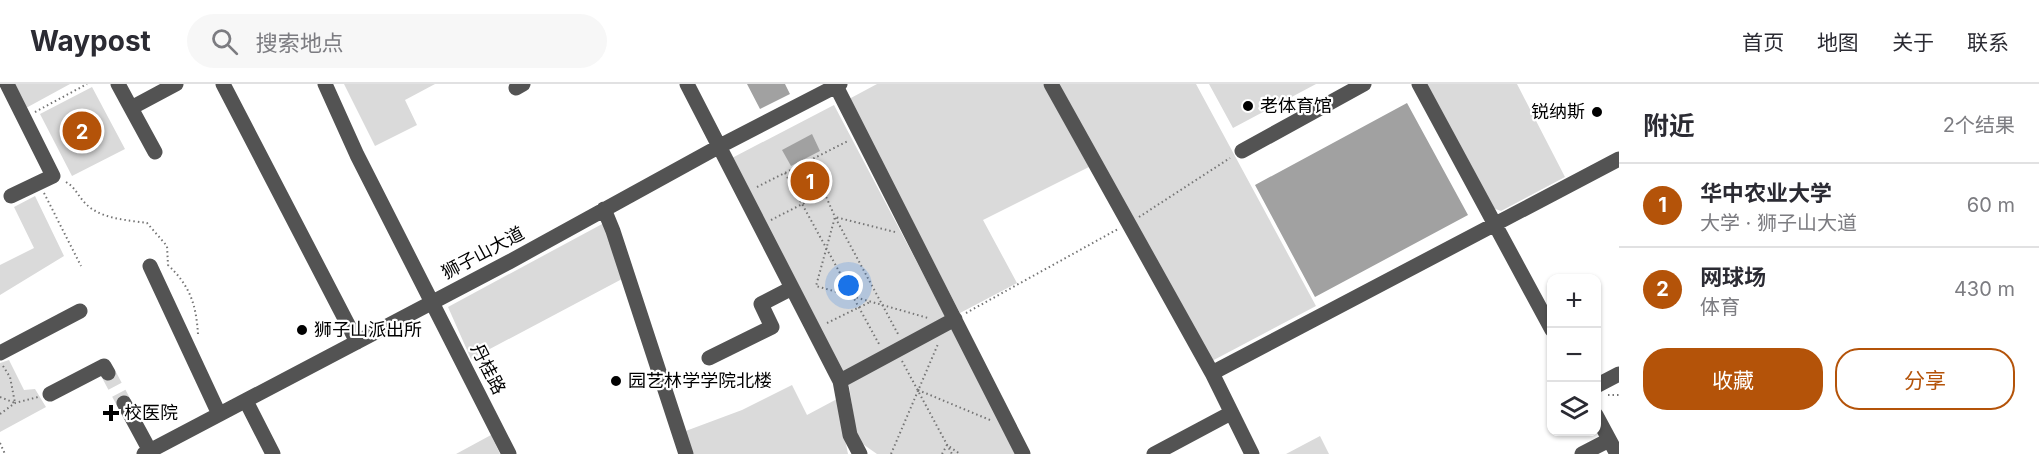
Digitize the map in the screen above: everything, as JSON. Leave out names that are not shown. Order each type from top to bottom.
[{"type":"street","points":[[7,84],[52,176],[11,196]]},
{"type":"street","points":[[118,84],[154,152]]},
{"type":"street","points":[[131,108],[176,84]]},
{"type":"street","points":[[223,84],[357,342]]},
{"type":"street","name":"丹桂路","points":[[325,84],[357,155],[510,454]]},
{"type":"street","points":[[687,84],[840,381],[850,435],[860,454]]},
{"type":"street","points":[[1051,84],[1212,373],[1252,454]]},
{"type":"street","points":[[1242,151],[1364,84]]},
{"type":"street","points":[[1419,84],[1550,328]]},
{"type":"street","points":[[837,85],[860,135],[913,236],[951,321],[1023,454]]},
{"type":"street","name":"狮子山大道","points":[[147,452],[432,302],[505,257],[604,209],[837,85]]},
{"type":"street","points":[[1212,373],[1619,159]]},
{"type":"street","points":[[604,209],[614,231],[686,454]]},
{"type":"street","points":[[150,266],[219,414]]},
{"type":"street","points":[[709,358],[772,327],[761,304],[792,288]]},
{"type":"street","points":[[0,354],[80,311]]},
{"type":"street","points":[[840,381],[951,321]]},
{"type":"street","points":[[50,394],[104,366],[108,373]]},
{"type":"street","points":[[1601,383],[1619,374]]},
{"type":"street","points":[[246,401],[273,454]]},
{"type":"street","points":[[124,403],[147,452]]},
{"type":"street","points":[[1154,454],[1231,413]]},
{"type":"street","points":[[1601,425],[1617,454]]},
{"type":"street","points":[[1582,454],[1609,440]]},
{"type":"path","points":[[25,118],[87,84]]},
{"type":"path","points":[[743,194],[860,135]]},
{"type":"path","points":[[891,454],[951,321],[1129,223],[1242,151]]},
{"type":"path","points":[[810,160],[824,193],[881,305],[896,351]]},
{"type":"path","points":[[785,173],[852,297],[896,351],[952,454]]},
{"type":"path","points":[[39,183],[81,266]]},
{"type":"path","points":[[760,226],[824,193]]},
{"type":"path","points":[[836,217],[816,286],[881,305],[951,321]]},
{"type":"path","points":[[836,217],[913,236]]},
{"type":"path","points":[[813,330],[871,302]]},
{"type":"path","points":[[0,362],[10,377],[15,402]]},
{"type":"path","points":[[918,390],[990,420]]},
{"type":"path","points":[[0,414],[15,402],[50,394]]},
{"type":"path","points":[[0,397],[15,402]]},
{"type":"path","points":[[0,443],[5,454]]},
{"type":"path","points":[[942,454],[947,445]]},
{"type":"path","points":[[947,445],[960,454]]},
{"type":"shaded area","points":[[13,84],[70,84],[26,108]]},
{"type":"shaded area","points":[[344,84],[435,84],[405,100],[417,125],[375,146]]},
{"type":"shaded area","points":[[747,84],[785,84],[790,94],[760,109]]},
{"type":"shaded area","points":[[877,84],[1043,84],[1089,167],[983,220],[1017,283],[960,313],[849,99]]},
{"type":"shaded area","points":[[1059,84],[1196,84],[1316,306],[1210,362]]},
{"type":"shaded area","name":"老体育馆","points":[[1209,84],[1316,84],[1233,128]]},
{"type":"shaded area","points":[[1426,84],[1517,84],[1565,177],[1501,211],[1490,207]]},
{"type":"shaded area","points":[[92,87],[125,149],[72,176],[40,114]]},
{"type":"shaded area","points":[[1407,103],[1468,215],[1315,297],[1255,185]]},
{"type":"shaded area","points":[[834,105],[1018,454],[877,454],[857,440],[849,385],[732,158]]},
{"type":"shaded area","points":[[812,134],[820,151],[791,166],[782,150]]},
{"type":"shaded area","points":[[35,196],[64,256],[0,295],[0,265],[34,248],[14,207]]},
{"type":"shaded area","points":[[604,223],[622,279],[471,359],[448,307]]},
{"type":"shaded area","points":[[9,360],[24,390],[35,389],[46,407],[0,432],[0,363]]},
{"type":"shaded area","points":[[792,385],[807,415],[837,399],[848,454],[690,454],[683,432],[742,410]]},
{"type":"shaded area","points":[[491,435],[500,454],[456,454]]},
{"type":"shaded area","points":[[1320,436],[1329,454],[1286,454]]},
{"type":"tunnel","points":[[108,373],[124,403]]},
{"type":"place","name":"老体育馆","points":[[1248,106]]},
{"type":"place","name":"锐纳斯","points":[[1597,112]]},
{"type":"place","name":"网球场","points":[[82,131]]},
{"type":"place","name":"华中农业大学","points":[[810,181]]},
{"type":"place","name":"狮子山派出所","points":[[302,330]]},
{"type":"place","name":"园艺林学学院北楼","points":[[616,381]]},
{"type":"place","name":"校医院","points":[[111,413]]}]
